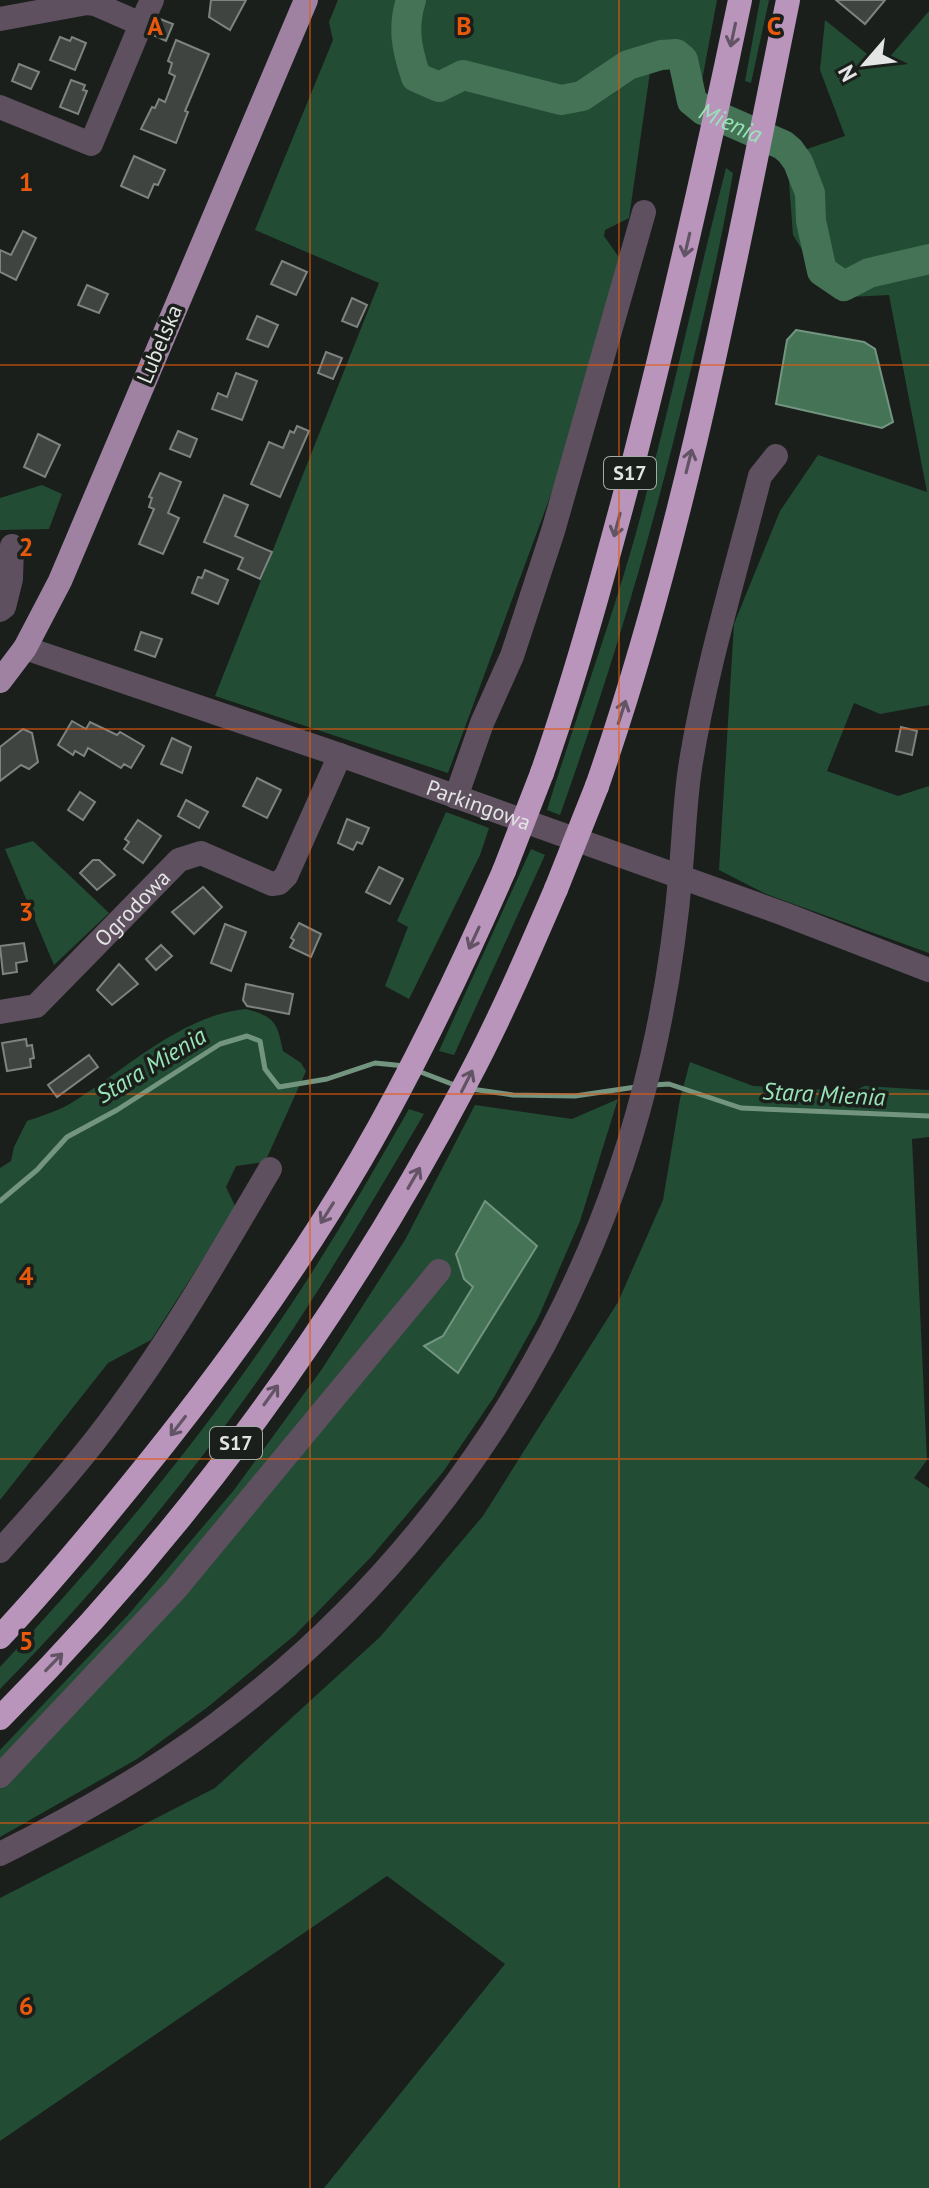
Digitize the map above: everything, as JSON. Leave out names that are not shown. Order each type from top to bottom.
[{"type":"highway","name":"S17","points":[[0,1637],[90,1534],[233,1354],[324,1219],[395,1097],[443,1005],[504,871],[542,773],[599,593],[705,169],[740,0]]},
{"type":"highway","name":"S17","points":[[0,1718],[129,1579],[204,1486],[333,1308],[435,1141],[497,1020],[556,889],[597,786],[621,719],[653,608],[710,373],[788,0]]},
{"type":"main road","name":"Lubelska","points":[[0,681],[25,648],[60,581],[306,0]]},
{"type":"street","points":[[0,107],[91,144],[152,0]]},
{"type":"street","points":[[0,19],[87,3],[141,24]]},
{"type":"street","points":[[456,797],[482,723],[512,656],[553,531],[644,212]]},
{"type":"street","points":[[0,1854],[118,1790],[214,1727],[308,1649],[370,1588],[428,1522],[493,1433],[544,1347],[588,1253],[637,1114],[652,1056],[680,877],[689,771],[700,718],[760,476],[776,456]]},
{"type":"street","points":[[0,610],[4,607],[11,579],[12,546]]},
{"type":"street","name":"Parkingowa","points":[[25,648],[340,755],[929,970]]},
{"type":"street","name":"Ogrodowa","points":[[0,1012],[36,1006],[179,860],[201,853],[272,884],[279,883],[286,876],[340,755]]},
{"type":"street","points":[[0,1551],[67,1477],[122,1406],[270,1169]]},
{"type":"street","points":[[0,1776],[175,1590],[439,1271]]},
{"type":"shaded area","points":[[338,0],[717,0],[701,86],[679,41],[653,51],[629,218],[605,230],[604,236],[621,260],[557,478],[448,773],[215,696],[379,283],[255,230],[333,40],[329,22]]},
{"type":"shaded area","points":[[760,0],[769,0],[751,83],[745,81]]},
{"type":"shaded area","points":[[929,11],[929,705],[880,714],[854,703],[827,771],[898,796],[929,786],[929,953],[766,894],[719,870],[734,624],[780,511],[818,455],[927,492],[889,295],[849,297],[825,286],[793,235],[787,156],[845,136],[820,70],[825,20],[882,66]]},
{"type":"shaded area","points":[[726,168],[733,173],[722,231],[656,510],[595,714],[560,815],[547,810],[636,533]]},
{"type":"shaded area","points":[[796,330],[864,342],[875,349],[893,422],[882,428],[776,404],[787,340]]},
{"type":"shaded area","points":[[42,485],[62,494],[49,529],[0,530],[0,498]]},
{"type":"shaded area","points":[[446,812],[489,828],[480,855],[409,999],[385,986],[408,927],[397,921]]},
{"type":"shaded area","points":[[33,841],[109,913],[54,965],[5,849]]},
{"type":"shaded area","points":[[531,849],[545,855],[454,1055],[439,1051]]},
{"type":"shaded area","points":[[246,1009],[273,1022],[283,1051],[301,1063],[306,1071],[265,1162],[236,1166],[226,1187],[236,1208],[151,1340],[108,1363],[0,1500],[0,1168],[11,1161],[14,1147],[27,1121],[68,1105],[176,1033],[222,1013]]},
{"type":"shaded area","points":[[690,1062],[753,1086],[853,1091],[865,1086],[929,1090],[929,1137],[912,1139],[927,1460],[914,1478],[929,1488],[929,2188],[324,2188],[505,1964],[387,1876],[0,2141],[0,1898],[215,1788],[380,1637],[483,1516],[618,1302],[663,1200],[680,1099]]},
{"type":"shaded area","points":[[618,1099],[580,1221],[538,1318],[494,1397],[443,1472],[371,1557],[295,1635],[209,1706],[137,1759],[0,1837],[0,1750],[129,1614],[234,1490],[322,1369],[405,1240],[475,1105],[572,1119]]},
{"type":"shaded area","points":[[409,1109],[424,1114],[281,1347],[217,1437],[148,1524],[76,1608],[0,1689],[0,1667],[140,1507],[238,1381],[324,1253]]},
{"type":"shaded area","points":[[485,1201],[537,1246],[458,1373],[424,1346],[443,1336],[473,1287],[464,1279],[456,1254]]},
{"type":"building","points":[[211,0],[246,0],[230,30],[209,17]]},
{"type":"building","points":[[836,0],[885,0],[865,24]]},
{"type":"building","points":[[160,19],[173,24],[166,41],[153,35]]},
{"type":"building","points":[[60,37],[70,41],[72,37],[86,43],[75,70],[50,60]]},
{"type":"building","points":[[176,40],[209,54],[185,111],[188,112],[176,143],[141,129],[159,99],[165,102],[175,76],[169,73],[172,63],[168,61]]},
{"type":"building","points":[[19,64],[39,72],[31,89],[12,81]]},
{"type":"building","points":[[71,80],[85,85],[83,90],[87,91],[78,114],[60,107]]},
{"type":"building","points":[[134,156],[165,170],[148,198],[121,186]]},
{"type":"building","points":[[23,231],[36,238],[16,280],[0,272],[0,250],[11,255]]},
{"type":"building","points":[[282,261],[307,272],[296,295],[271,284]]},
{"type":"building","points":[[87,285],[108,294],[99,313],[78,305]]},
{"type":"building","points":[[352,298],[367,305],[357,327],[342,321]]},
{"type":"building","points":[[257,316],[278,325],[268,347],[247,339]]},
{"type":"building","points":[[326,352],[342,358],[333,379],[318,373]]},
{"type":"building","points":[[236,373],[257,381],[242,420],[212,409],[218,393],[227,397]]},
{"type":"building","points":[[297,426],[309,431],[280,497],[251,484],[269,442],[283,448],[290,431],[294,433]]},
{"type":"building","points":[[178,431],[197,439],[190,457],[170,449]]},
{"type":"building","points":[[38,434],[60,445],[45,477],[24,467]]},
{"type":"building","points":[[160,473],[181,482],[168,513],[179,518],[163,554],[139,544],[154,509],[149,507],[152,498],[149,497]]},
{"type":"building","points":[[224,495],[248,505],[235,536],[272,552],[260,579],[238,569],[243,558],[204,542]]},
{"type":"building","points":[[205,570],[228,580],[218,604],[192,593],[198,577],[202,578]]},
{"type":"building","points":[[141,632],[162,639],[155,657],[135,650]]},
{"type":"building","points":[[72,721],[86,729],[90,722],[117,735],[120,732],[144,746],[131,768],[124,764],[121,768],[88,748],[84,756],[75,751],[73,755],[58,745]]},
{"type":"building","points":[[901,727],[917,731],[912,755],[896,751]]},
{"type":"building","points":[[23,729],[32,733],[38,762],[29,769],[21,765],[0,781],[0,747]]},
{"type":"building","points":[[172,738],[191,747],[182,773],[161,764]]},
{"type":"building","points":[[257,778],[281,790],[267,818],[243,806]]},
{"type":"building","points":[[80,792],[95,802],[83,820],[68,810]]},
{"type":"building","points":[[186,800],[208,812],[199,828],[178,816]]},
{"type":"building","points":[[347,819],[369,828],[362,844],[357,842],[353,850],[338,843]]},
{"type":"building","points":[[138,820],[161,836],[143,863],[124,849],[129,842],[125,839]]},
{"type":"building","points":[[93,860],[99,860],[115,875],[97,890],[80,873]]},
{"type":"building","points":[[379,867],[403,879],[390,904],[366,892]]},
{"type":"building","points":[[203,887],[222,907],[194,934],[172,912]]},
{"type":"building","points":[[299,923],[321,934],[311,957],[290,947]]},
{"type":"building","points":[[225,924],[246,932],[231,971],[211,963]]},
{"type":"building","points":[[24,943],[27,961],[16,963],[17,972],[3,974],[0,946]]},
{"type":"building","points":[[161,945],[172,956],[156,970],[146,959]]},
{"type":"building","points":[[119,964],[138,984],[112,1005],[97,990]]},
{"type":"building","points":[[246,984],[293,994],[289,1014],[247,1006],[243,1000]]},
{"type":"building","points":[[26,1039],[27,1046],[32,1045],[34,1058],[30,1059],[31,1067],[7,1071],[2,1043]]},
{"type":"building","points":[[89,1055],[98,1067],[57,1097],[48,1085]]},
{"type":"waterway","name":"Mienia","points":[[411,0],[407,39],[416,77],[439,87],[463,75],[561,100],[582,96],[628,65],[676,54],[683,60],[692,101],[703,110],[783,145],[798,162],[810,193],[811,221],[822,271],[844,286],[869,273],[929,259]]},
{"type":"waterway","name":"Stara Mienia","points":[[0,1201],[37,1170],[67,1137],[117,1110],[220,1044],[247,1036],[260,1041],[265,1069],[279,1087],[327,1079],[375,1063],[405,1066]]},
{"type":"waterway","name":"Stara Mienia","points":[[418,1071],[457,1086]]},
{"type":"waterway","name":"Stara Mienia","points":[[653,1085],[669,1084],[741,1108],[929,1116]]},
{"type":"waterway","name":"Stara Mienia","points":[[471,1089],[513,1095],[575,1096],[636,1087]]}]
